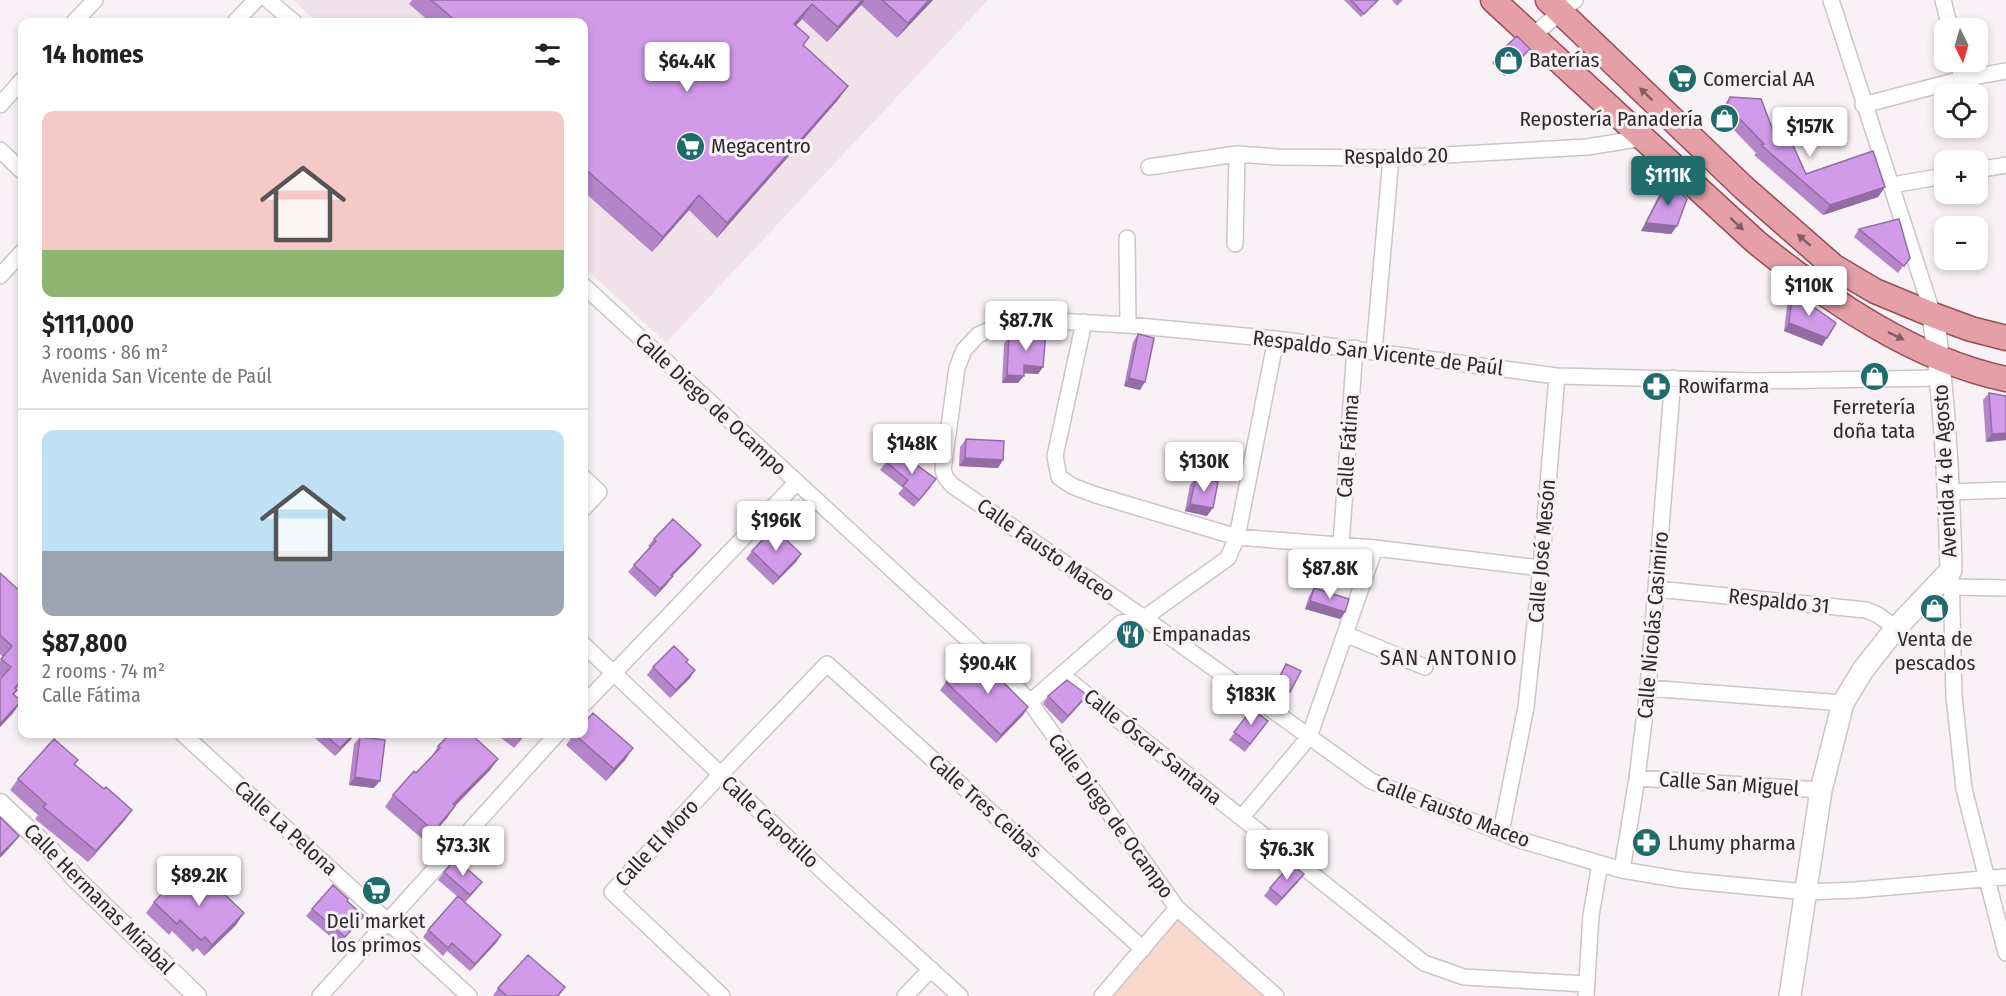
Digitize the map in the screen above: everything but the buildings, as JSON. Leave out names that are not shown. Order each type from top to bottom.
[{"type":"main road","points":[[1493,0],[1756,242],[1790,270],[1940,368],[2006,379]]},
{"type":"main road","points":[[1561,4],[1744,188],[1833,266],[1875,291],[1971,329],[2006,338]]},
{"type":"main road","name":"Avenida 4 de Agosto","points":[[1933,315],[1940,368],[1949,492],[1951,578]]},
{"type":"main road","points":[[1790,996],[1821,789],[1843,703],[1863,670],[1896,628],[1951,578]]},
{"type":"street","points":[[78,18],[95,0]]},
{"type":"street","points":[[239,18],[256,0]]},
{"type":"street","points":[[268,0],[289,18]]},
{"type":"street","name":"Avenida 4 de Agosto","points":[[1831,0],[1863,105],[1892,185],[1933,315]]},
{"type":"street","points":[[1943,0],[1948,18]]},
{"type":"street","points":[[1532,37],[1561,4]]},
{"type":"street","points":[[1863,105],[1962,79],[2006,71]]},
{"type":"street","points":[[1960,72],[1962,79]]},
{"type":"street","points":[[0,105],[18,85]]},
{"type":"street","name":"Respaldo 20","points":[[1149,167],[1237,154],[1278,157],[1391,158],[1587,147],[1643,138]]},
{"type":"street","points":[[0,150],[18,167]]},
{"type":"street","points":[[1235,244],[1237,154]]},
{"type":"street","points":[[1374,351],[1391,158]]},
{"type":"street","points":[[1988,168],[2006,165]]},
{"type":"street","points":[[1892,185],[1934,178]]},
{"type":"street","points":[[1127,238],[1128,325]]},
{"type":"street","points":[[0,276],[18,256]]},
{"type":"street","name":"Calle Diego de Ocampo","points":[[588,290],[990,660],[1030,702],[1177,908],[1276,996]]},
{"type":"street","name":"Respaldo San Vicente de Paúl","points":[[952,485],[946,478],[944,470],[957,368],[964,350],[978,335],[1003,324],[1037,320],[1128,325],[1355,348],[1557,376],[1757,381],[1940,368]]},
{"type":"street","points":[[1084,322],[1055,456],[1059,477],[1072,486],[1237,537],[1375,548],[1541,568]]},
{"type":"street","points":[[1030,702],[1121,623],[1144,618],[1228,558],[1237,537],[1276,339]]},
{"type":"street","name":"Calle Fátima","points":[[1341,545],[1355,348]]},
{"type":"street","name":"Calle José Mesón","points":[[1502,832],[1526,707],[1541,568],[1557,376]]},
{"type":"street","name":"Calle Nicolás Casimiro","points":[[1622,870],[1637,778],[1648,688],[1673,378]]},
{"type":"street","points":[[588,482],[599,492],[588,504]]},
{"type":"street","points":[[588,699],[796,483]]},
{"type":"street","name":"Calle Fausto Maceo","points":[[952,485],[1144,618],[1371,781],[1502,832],[1622,870],[1682,880],[1806,892],[2006,877]]},
{"type":"street","points":[[1949,492],[2006,490]]},
{"type":"street","points":[[1242,817],[1310,737],[1375,548]]},
{"type":"street","points":[[1951,578],[2006,588]]},
{"type":"street","name":"Avenida 4 de Agosto","points":[[1951,578],[1954,696],[1964,789],[2006,953]]},
{"type":"street","name":"Respaldo 31","points":[[1657,589],[1866,610],[1878,615],[1896,628]]},
{"type":"street","points":[[1345,634],[1425,667]]},
{"type":"street","name":"Calle Capotillo","points":[[588,649],[830,878],[960,996]]},
{"type":"street","name":"Calle El Moro","points":[[722,996],[612,892],[827,664]]},
{"type":"street","name":"Calle Tres Ceibas","points":[[827,664],[1143,949]]},
{"type":"street","name":"Calle Óscar Santana","points":[[1062,675],[1424,963],[1464,977],[1586,990]]},
{"type":"street","points":[[1648,688],[1843,703]]},
{"type":"street","name":"Calle La Pelona","points":[[187,738],[469,996]]},
{"type":"street","points":[[320,996],[553,738]]},
{"type":"street","name":"Calle San Miguel","points":[[1637,778],[1821,789]]},
{"type":"street","name":"Calle Hermanas Mirabal","points":[[0,803],[197,996]]},
{"type":"street","points":[[1586,990],[1591,915],[1600,864]]},
{"type":"street","points":[[1102,996],[1177,908]]},
{"type":"street","points":[[905,996],[931,969]]},
{"type":"shaded area","name":"Megacentro","points":[[293,0],[988,0],[666,343],[588,271],[588,18],[313,18]]},
{"type":"shaded area","points":[[1176,917],[1263,996],[1106,996]]},
{"type":"place","name":"Baterías","points":[[1508,60]]},
{"type":"place","name":"Comercial AA","points":[[1682,79]]},
{"type":"place","name":"Repostería Panadería","points":[[1724,119]]},
{"type":"place","name":"Megacentro","points":[[690,146]]},
{"type":"place","name":"Ferretería doña tata","points":[[1874,376]]},
{"type":"place","name":"Rowifarma","points":[[1657,386]]},
{"type":"place","name":"Venta de pescados","points":[[1935,608]]},
{"type":"place","name":"Empanadas","points":[[1131,634]]},
{"type":"place","name":"Lhumy pharma","points":[[1647,843]]},
{"type":"place","name":"Deli market los primos","points":[[376,890]]},
{"type":"district","name":"SAN ANTONIO","points":[[1449,657]]}]
